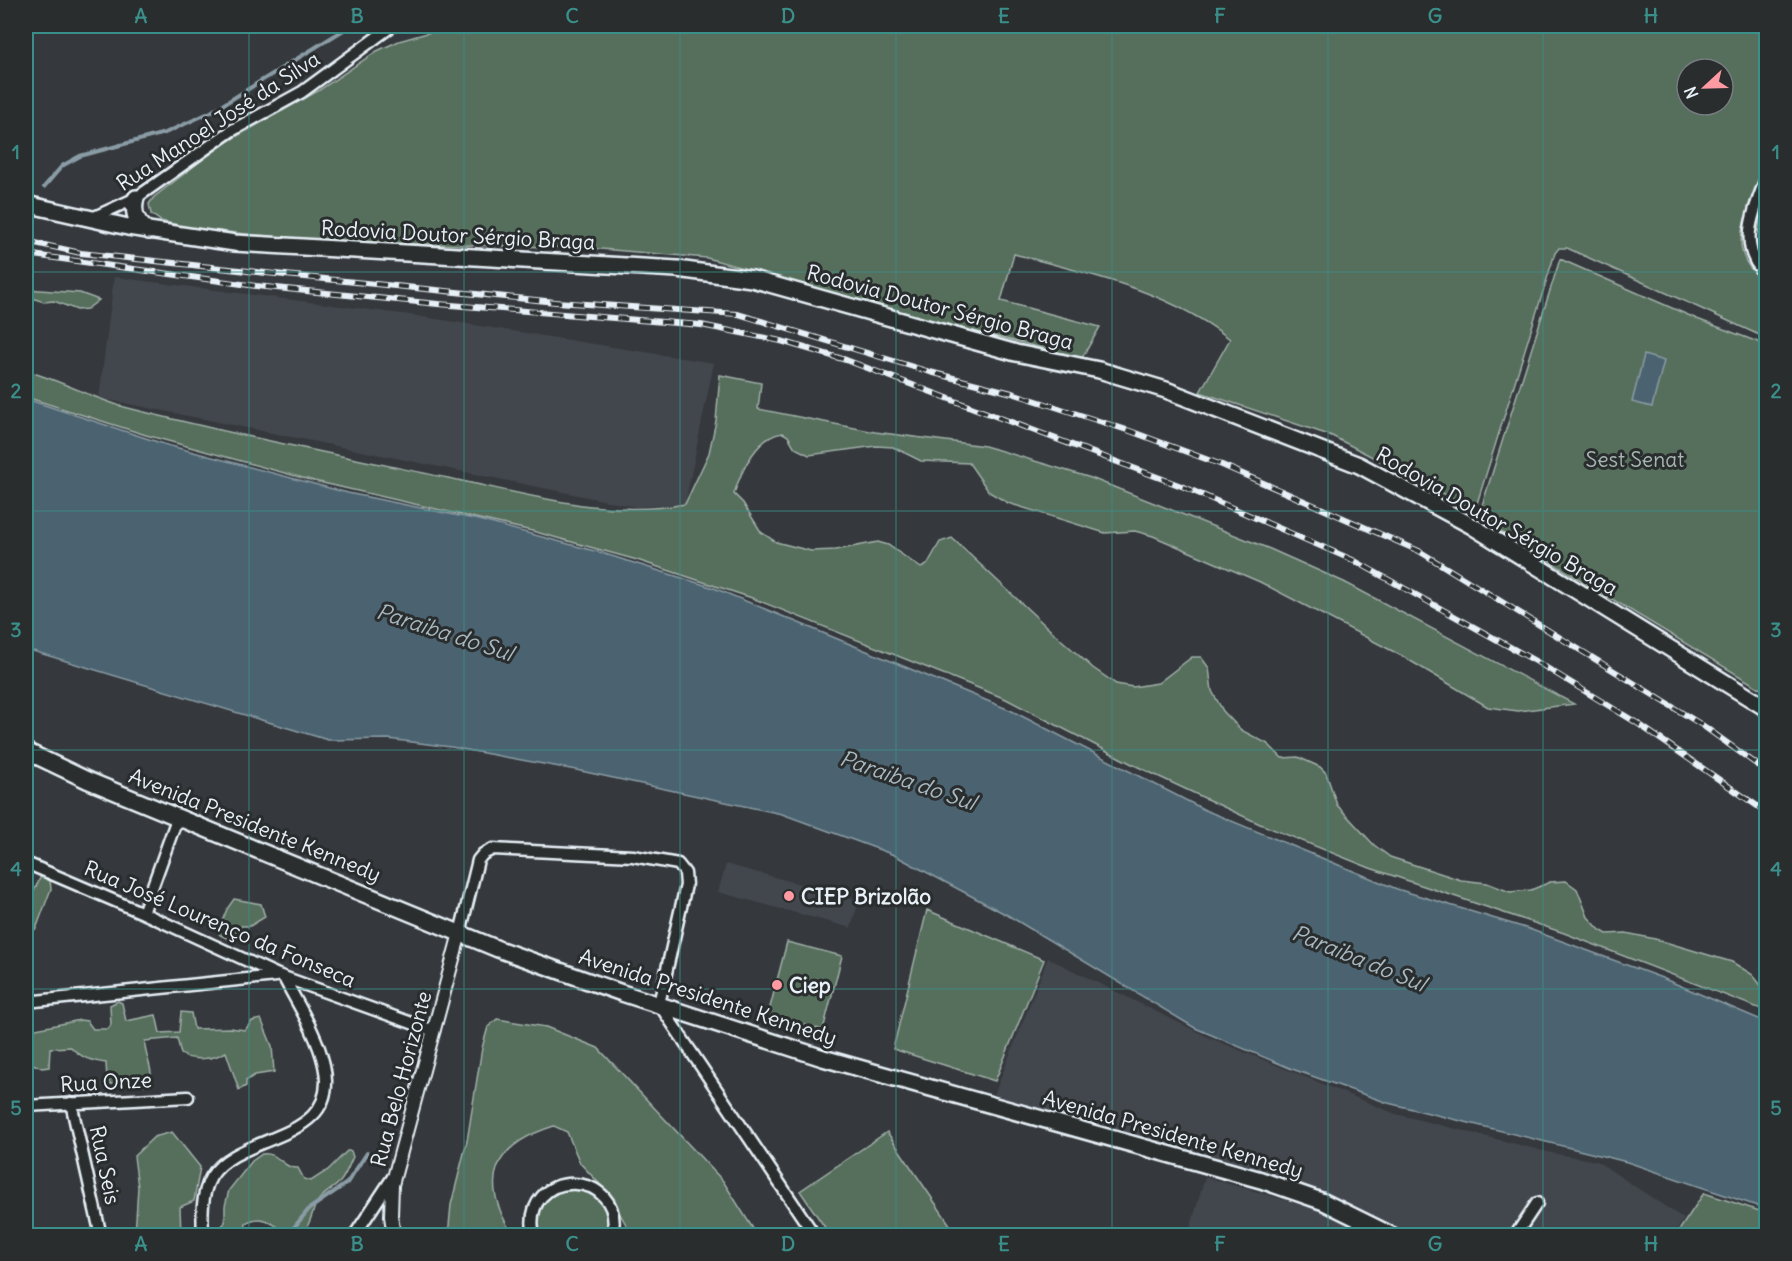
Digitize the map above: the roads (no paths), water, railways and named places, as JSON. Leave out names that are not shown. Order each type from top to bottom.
[{"type":"main road","points":[[136,198],[135,214],[138,221],[149,231]]},
{"type":"main road","name":"Rodovia Doutor Sérgio Braga","points":[[26,204],[149,231],[235,243],[677,269],[720,274],[752,279],[829,299],[1016,353],[1099,370],[1166,390],[1359,465],[1472,526],[1766,706]]},
{"type":"main road","name":"Avenida Presidente Kennedy","points":[[26,751],[87,780],[498,950],[823,1058],[1261,1180],[1324,1202],[1393,1236]]},
{"type":"street","name":"Rua Manoel José da Silva","points":[[89,218],[110,212],[136,198],[231,131],[302,92],[392,26]]},
{"type":"street","points":[[1767,178],[1752,214],[1749,239],[1752,256],[1767,275]]},
{"type":"street","points":[[143,913],[182,818]]},
{"type":"street","points":[[460,933],[478,860],[483,854],[493,849],[633,856],[675,863],[683,870],[687,882],[659,1004],[815,1236]]},
{"type":"street","name":"Rua José Lourenço da Fonseca","points":[[26,863],[281,976],[434,1031]]},
{"type":"street","name":"Rua Belo Horizonte","points":[[394,1236],[390,1205],[395,1174],[460,933]]},
{"type":"street","points":[[26,1002],[281,976],[313,1032],[326,1076],[324,1096],[314,1113],[303,1124],[237,1156],[216,1170],[205,1195],[203,1236]]},
{"type":"street","name":"Rua Onze","points":[[26,1106],[188,1097]]},
{"type":"street","name":"Rua Seis","points":[[71,1103],[101,1236]]},
{"type":"street","points":[[354,1236],[395,1174]]},
{"type":"street","points":[[534,1236],[533,1216],[541,1198],[556,1186],[575,1183],[594,1188],[608,1202],[613,1216],[612,1236]]},
{"type":"street","points":[[1515,1236],[1537,1203]]},
{"type":"water","points":[[1644,355],[1664,361],[1652,407],[1632,402]]},
{"type":"water","name":"Paraiba do Sul","points":[[26,399],[167,445],[348,493],[479,520],[602,553],[714,588],[1012,711],[1205,810],[1397,889],[1529,929],[1662,978],[1766,1022],[1766,1209],[1627,1162],[1388,1103],[1292,1069],[1195,1028],[1009,916],[894,855],[782,814],[576,770],[451,747],[388,739],[328,740],[26,649]]},
{"type":"waterway","points":[[44,187],[62,166],[80,156],[165,133],[211,112],[350,26]]},
{"type":"waterway","points":[[287,1236],[309,1209],[347,1183],[367,1153]]},
{"type":"railway","points":[[26,241],[81,253],[285,275],[556,302],[738,314],[930,372],[1012,393],[1130,431],[1222,465],[1419,551],[1702,725],[1766,771]]},
{"type":"railway","points":[[26,254],[256,286],[438,304],[701,325],[781,341],[846,360],[1184,487],[1355,561],[1537,662],[1637,723],[1766,812]]},
{"type":"place","name":"CIEP Brizolão","points":[[789,896]]},
{"type":"place","name":"Ciep","points":[[777,985]]},
{"type":"park label","name":"Sest Senat","points":[[1635,459]]}]
